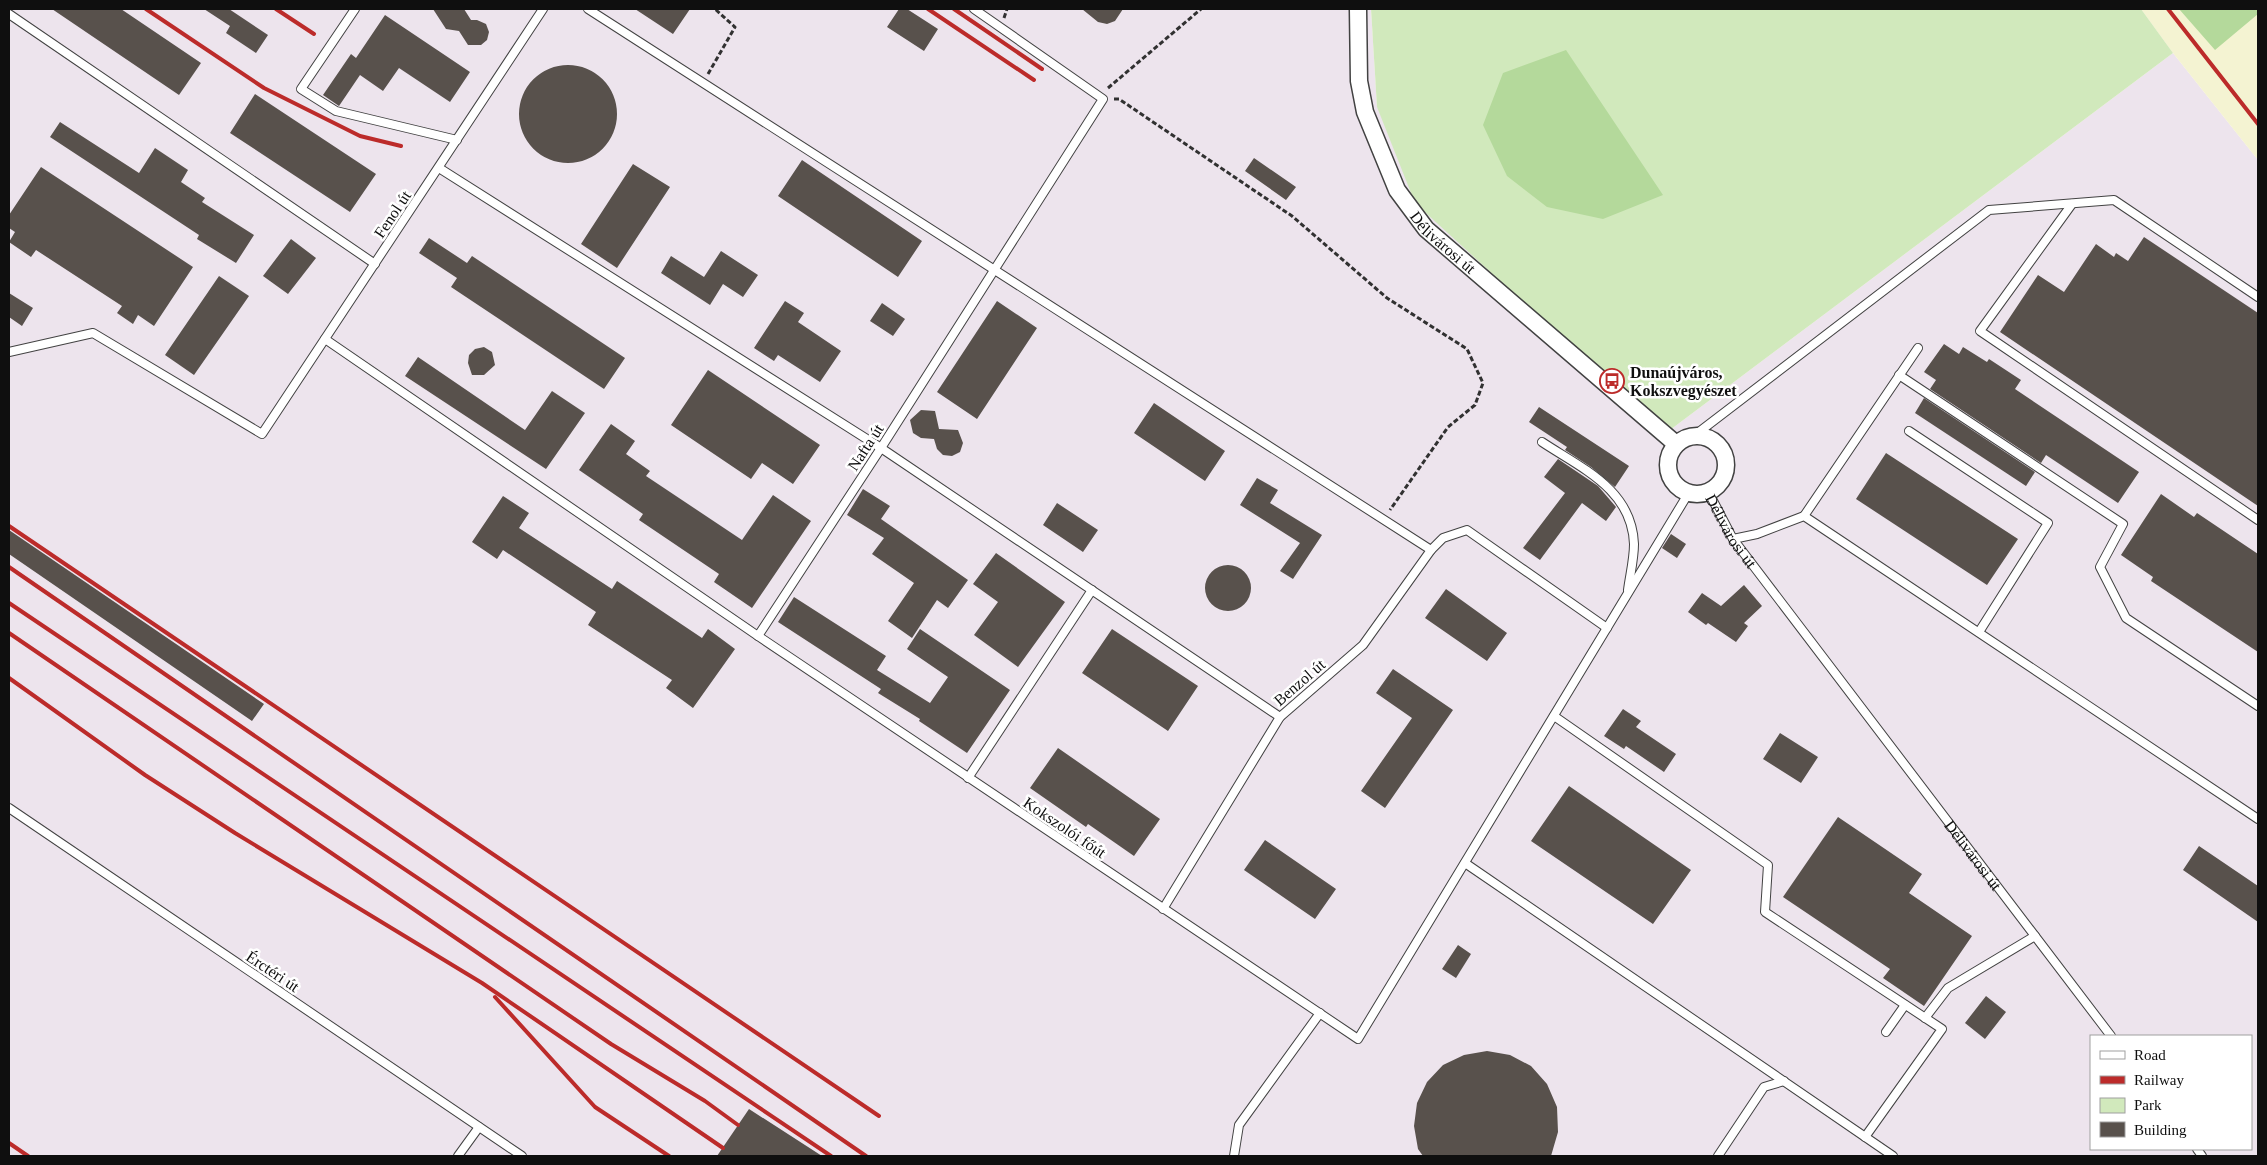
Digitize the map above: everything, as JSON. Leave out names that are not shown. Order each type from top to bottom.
[{"type":"street","name":"Délivárosi út","points":[[1358,9],[1359,81],[1365,112],[1397,190],[1426,229],[1676,444],[1666,462],[1672,482],[1688,494],[1709,493]]},
{"type":"street","points":[[1676,444],[1695,435],[1715,441],[1727,458],[1724,479],[1709,493]]},
{"type":"lane","points":[[355,9],[301,89],[336,111],[457,140]]},
{"type":"lane","name":"Fenol út","points":[[9,352],[93,333],[262,434],[544,9]]},
{"type":"lane","points":[[588,9],[1431,550]]},
{"type":"lane","points":[[974,9],[1103,99]]},
{"type":"lane","points":[[9,14],[375,264]]},
{"type":"lane","name":"Nafta út","points":[[758,636],[882,448],[1103,99]]},
{"type":"lane","points":[[438,168],[882,448],[1280,717]]},
{"type":"lane","points":[[1695,435],[1990,210],[2114,200],[2258,297]]},
{"type":"lane","points":[[2072,204],[1980,331],[2258,520]]},
{"type":"lane","name":"Kokszolói főút","points":[[325,339],[758,636],[1358,1039],[1465,863]]},
{"type":"lane","points":[[1733,539],[1757,534],[1804,516],[1918,348]]},
{"type":"lane","points":[[1898,375],[2123,524],[2100,566],[2126,618],[2258,706]]},
{"type":"lane","points":[[1909,431],[2048,523],[1979,632]]},
{"type":"lane","points":[[1542,442],[1606,484],[1625,506],[1634,543],[1628,594]]},
{"type":"lane","name":"Délivárosi út","points":[[1709,493],[1733,539],[2110,1035]]},
{"type":"lane","points":[[1688,494],[1465,863],[1893,1156]]},
{"type":"lane","points":[[1804,516],[2258,819]]},
{"type":"lane","name":"Benzol út","points":[[1163,909],[1280,717],[1363,646],[1431,550],[1442,538],[1467,530],[1607,628]]},
{"type":"lane","points":[[968,778],[1092,590]]},
{"type":"lane","points":[[1554,716],[1768,865],[1765,912],[1942,1030],[1865,1137]]},
{"type":"lane","name":"Érctéri út","points":[[9,808],[522,1156]]},
{"type":"lane","points":[[1925,1018],[1948,988],[2035,936]]},
{"type":"lane","points":[[1886,1032],[1905,1005]]},
{"type":"lane","points":[[1234,1156],[1239,1125],[1320,1013]]},
{"type":"lane","points":[[1718,1156],[1764,1087],[1784,1081]]},
{"type":"lane","points":[[458,1156],[479,1127]]},
{"type":"path","points":[[702,83],[735,27],[715,9]]},
{"type":"path","points":[[1201,9],[1109,87],[1103,99],[1119,99],[1292,216],[1387,298],[1467,349],[1483,383],[1475,405],[1448,427],[1383,520]]},
{"type":"shaded area","points":[[9,9],[1371,9],[1377,107],[1666,433],[2173,53],[2258,160],[2258,1156],[9,1156]]},
{"type":"green space","points":[[1371,9],[2141,9],[2173,53],[1666,433],[1415,203],[1377,107]]},
{"type":"green space","points":[[2141,9],[2258,9],[2258,160],[2173,53]]},
{"type":"green space","points":[[2179,9],[2258,9],[2258,14],[2215,50]]},
{"type":"green space","points":[[1566,50],[1663,195],[1603,219],[1547,207],[1507,176],[1483,125],[1503,73]]},
{"type":"building","points":[[52,9],[121,9],[201,63],[179,95]]},
{"type":"building","points":[[204,9],[229,9],[268,35],[256,53],[226,33],[230,26]]},
{"type":"building","points":[[433,9],[464,9],[471,20],[477,20],[486,24],[489,32],[487,40],[481,45],[468,45],[459,31],[446,29]]},
{"type":"building","points":[[635,9],[690,9],[673,34]]},
{"type":"building","points":[[899,9],[907,9],[938,29],[924,51],[887,27]]},
{"type":"building","points":[[1082,9],[1123,9],[1115,21],[1107,24],[1098,22]]},
{"type":"building","points":[[385,15],[470,72],[450,102],[399,68],[383,91],[360,75],[339,106],[323,95],[351,54],[356,58]]},
{"type":"building","points":[[568,65],[578,66],[595,73],[609,87],[616,104],[616,124],[609,141],[595,155],[578,162],[568,163],[558,162],[541,155],[527,141],[520,124],[519,114],[520,104],[527,87],[541,73],[558,66]]},
{"type":"building","points":[[255,94],[376,174],[350,212],[230,133]]},
{"type":"building","points":[[60,122],[139,173],[155,148],[188,170],[181,182],[205,198],[202,202],[254,235],[236,263],[197,239],[199,235],[50,137]]},
{"type":"building","points":[[1254,158],[1296,187],[1286,200],[1245,171]]},
{"type":"building","points":[[802,160],[922,241],[898,277],[778,196]]},
{"type":"building","points":[[633,164],[670,187],[617,268],[581,244]]},
{"type":"building","points":[[41,167],[193,267],[154,326],[138,315],[133,324],[117,313],[122,306],[36,250],[31,257],[9,242],[15,232],[9,228],[9,215]]},
{"type":"building","points":[[2144,237],[2258,313],[2258,506],[2000,332],[2038,275],[2064,292],[2096,244],[2114,257],[2116,253],[2128,261]]},
{"type":"building","points":[[429,238],[467,263],[472,256],[625,358],[604,389],[451,287],[457,278],[419,253]]},
{"type":"building","points":[[291,239],[316,258],[288,294],[263,276]]},
{"type":"building","points":[[721,251],[758,275],[743,297],[723,284],[710,305],[661,273],[671,256],[704,277]]},
{"type":"building","points":[[219,276],[249,296],[194,375],[165,355]]},
{"type":"building","points":[[9,293],[33,308],[22,326],[9,317]]},
{"type":"building","points":[[785,301],[804,313],[798,322],[841,351],[820,382],[778,355],[774,361],[754,348]]},
{"type":"building","points":[[997,301],[1037,328],[977,419],[937,392]]},
{"type":"building","points":[[882,303],[905,319],[893,336],[870,321]]},
{"type":"building","points":[[1944,344],[1959,354],[1963,347],[1987,362],[1989,359],[2021,380],[2015,389],[2139,472],[2118,503],[2046,455],[2041,463],[1930,389],[1936,380],[1924,372]]},
{"type":"building","points":[[484,347],[492,352],[495,365],[484,375],[472,375],[468,363],[469,355],[475,349]]},
{"type":"building","points":[[418,357],[525,430],[552,391],[585,413],[546,469],[405,376]]},
{"type":"building","points":[[708,370],[820,445],[793,484],[762,463],[751,479],[671,425]]},
{"type":"building","points":[[1924,398],[2035,472],[2026,486],[1915,413]]},
{"type":"building","points":[[1154,403],[1225,451],[1205,481],[1134,433]]},
{"type":"building","points":[[1539,407],[1629,466],[1615,487],[1591,467],[1565,450],[1567,447],[1529,422]]},
{"type":"building","points":[[921,410],[935,411],[939,429],[958,430],[963,443],[960,452],[952,456],[943,455],[937,449],[934,439],[921,438],[913,433],[910,420]]},
{"type":"building","points":[[611,424],[635,441],[626,454],[650,471],[646,476],[742,540],[773,495],[811,521],[752,608],[714,582],[719,574],[639,520],[643,514],[579,470]]},
{"type":"building","points":[[1886,453],[2018,539],[1987,585],[1856,499]]},
{"type":"building","points":[[1558,459],[1598,486],[1616,507],[1606,521],[1582,503],[1540,560],[1523,548],[1565,493],[1544,477]]},
{"type":"building","points":[[1257,478],[1278,490],[1270,503],[1322,535],[1293,579],[1280,571],[1300,543],[1240,505]]},
{"type":"building","points":[[863,489],[890,506],[881,519],[968,580],[948,608],[937,600],[912,638],[888,621],[914,583],[872,554],[884,538],[847,515]]},
{"type":"building","points":[[2161,494],[2194,517],[2197,513],[2258,554],[2258,652],[2151,581],[2153,577],[2121,555]]},
{"type":"building","points":[[503,496],[529,513],[519,528],[612,589],[617,581],[702,638],[708,629],[735,649],[693,708],[666,688],[672,680],[588,625],[596,612],[503,550],[497,559],[472,542]]},
{"type":"building","points":[[1057,503],[1098,530],[1083,552],[1043,525]]},
{"type":"building","points":[[9,530],[264,704],[252,721],[9,554]]},
{"type":"building","points":[[1671,534],[1686,544],[1677,558],[1662,548]]},
{"type":"building","points":[[996,553],[1065,602],[1018,667],[974,635],[998,602],[973,584]]},
{"type":"building","points":[[1233,565],[1237,566],[1247,575],[1250,579],[1250,597],[1241,607],[1233,611],[1223,611],[1215,607],[1206,597],[1205,583],[1209,575],[1219,566]]},
{"type":"building","points":[[1744,585],[1762,606],[1744,623],[1748,626],[1736,642],[1688,612],[1702,593],[1721,606]]},
{"type":"building","points":[[1446,589],[1507,633],[1487,661],[1425,618]]},
{"type":"building","points":[[794,597],[886,656],[877,670],[930,703],[948,677],[907,649],[920,629],[1010,690],[967,753],[919,721],[920,719],[878,693],[881,689],[778,622]]},
{"type":"building","points":[[1112,629],[1198,686],[1168,731],[1082,673]]},
{"type":"building","points":[[1393,669],[1453,710],[1385,808],[1361,791],[1412,718],[1376,693]]},
{"type":"building","points":[[1623,709],[1641,721],[1636,727],[1676,754],[1664,772],[1626,746],[1624,749],[1604,736]]},
{"type":"building","points":[[1780,733],[1818,757],[1801,783],[1763,759]]},
{"type":"building","points":[[1058,748],[1160,819],[1134,856],[1088,824],[1086,827],[1030,788]]},
{"type":"building","points":[[1569,786],[1691,870],[1653,924],[1531,841]]},
{"type":"building","points":[[1838,817],[1922,874],[1909,893],[1972,936],[1924,1006],[1883,978],[1890,969],[1783,897]]},
{"type":"building","points":[[1265,840],[1336,889],[1315,919],[1244,870]]},
{"type":"building","points":[[2199,846],[2258,886],[2258,922],[2183,870]]},
{"type":"building","points":[[1458,945],[1471,954],[1456,978],[1442,969]]},
{"type":"building","points":[[1986,996],[2006,1012],[1985,1039],[1965,1023]]},
{"type":"building","points":[[1487,1051],[1510,1055],[1531,1066],[1547,1084],[1557,1107],[1558,1132],[1551,1156],[1423,1156],[1418,1149],[1414,1126],[1417,1103],[1427,1082],[1443,1065],[1464,1055]]},
{"type":"building","points":[[749,1109],[822,1156],[717,1156]]},
{"type":"railway","points":[[146,9],[264,88],[360,136],[401,146]]},
{"type":"railway","points":[[276,9],[314,34]]},
{"type":"railway","points":[[928,9],[1034,80]]},
{"type":"railway","points":[[954,9],[1042,69]]},
{"type":"railway","points":[[2168,9],[2258,124]]},
{"type":"railway","points":[[9,526],[879,1116]]},
{"type":"railway","points":[[9,567],[866,1156]]},
{"type":"railway","points":[[9,603],[831,1156]]},
{"type":"railway","points":[[9,633],[611,1044],[705,1101],[738,1125]]},
{"type":"railway","points":[[9,678],[145,775],[235,833],[482,983],[723,1148]]},
{"type":"railway","points":[[495,997],[595,1107],[669,1156]]},
{"type":"railway","points":[[9,1143],[28,1156]]},
{"type":"place","name":"Dunaújváros, Kokszvegyészet","points":[[1612,381]]}]
